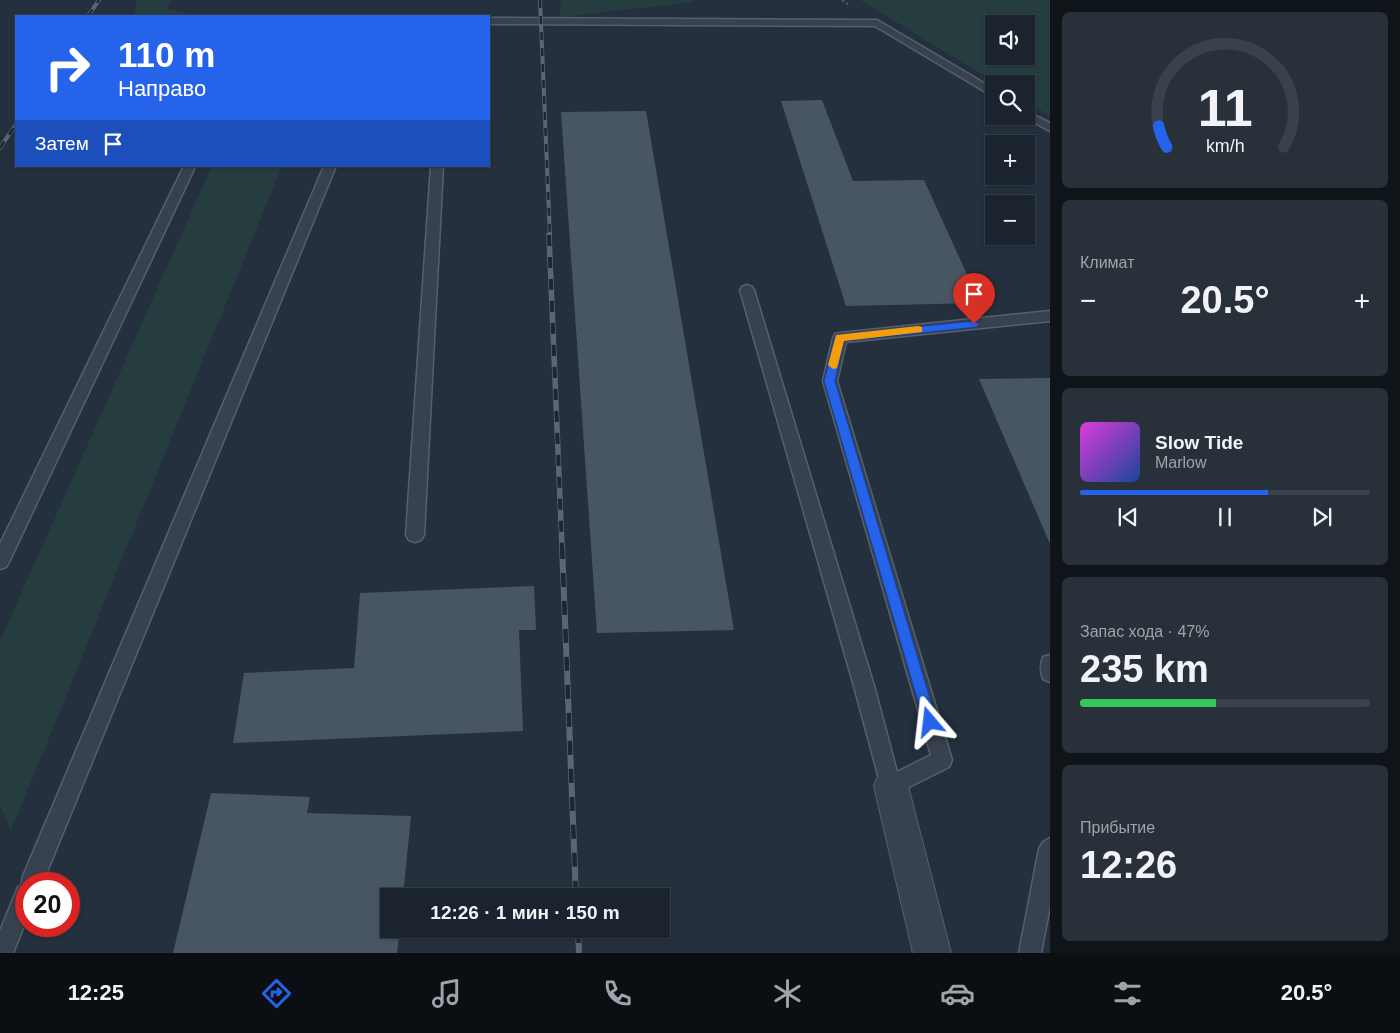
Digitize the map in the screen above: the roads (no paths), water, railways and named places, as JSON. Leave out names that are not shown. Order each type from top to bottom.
[{"type":"street","points":[[891,786],[932,953]]},
{"type":"lane","points":[[490,21],[877,22],[985,88]]},
{"type":"lane","points":[[1035,119],[1050,128]]},
{"type":"lane","points":[[36,872],[330,167]]},
{"type":"lane","points":[[415,535],[436,167]]},
{"type":"lane","points":[[0,562],[188,169]]},
{"type":"lane","points":[[748,290],[864,686],[891,786],[942,760],[830,381],[840,338],[1050,316]]},
{"type":"lane","points":[[1050,663],[1050,673]]},
{"type":"lane","points":[[1030,953],[1050,848]]},
{"type":"lane","points":[[2,953],[15,922]]},
{"type":"railway","points":[[89,15],[99,0]]},
{"type":"railway","points":[[540,0],[550,237]]},
{"type":"railway","points":[[0,148],[15,126]]},
{"type":"railway","points":[[549,235],[562,547]]},
{"type":"railway","points":[[562,545],[576,888]]},
{"type":"railway","points":[[578,938],[579,953]]}]
